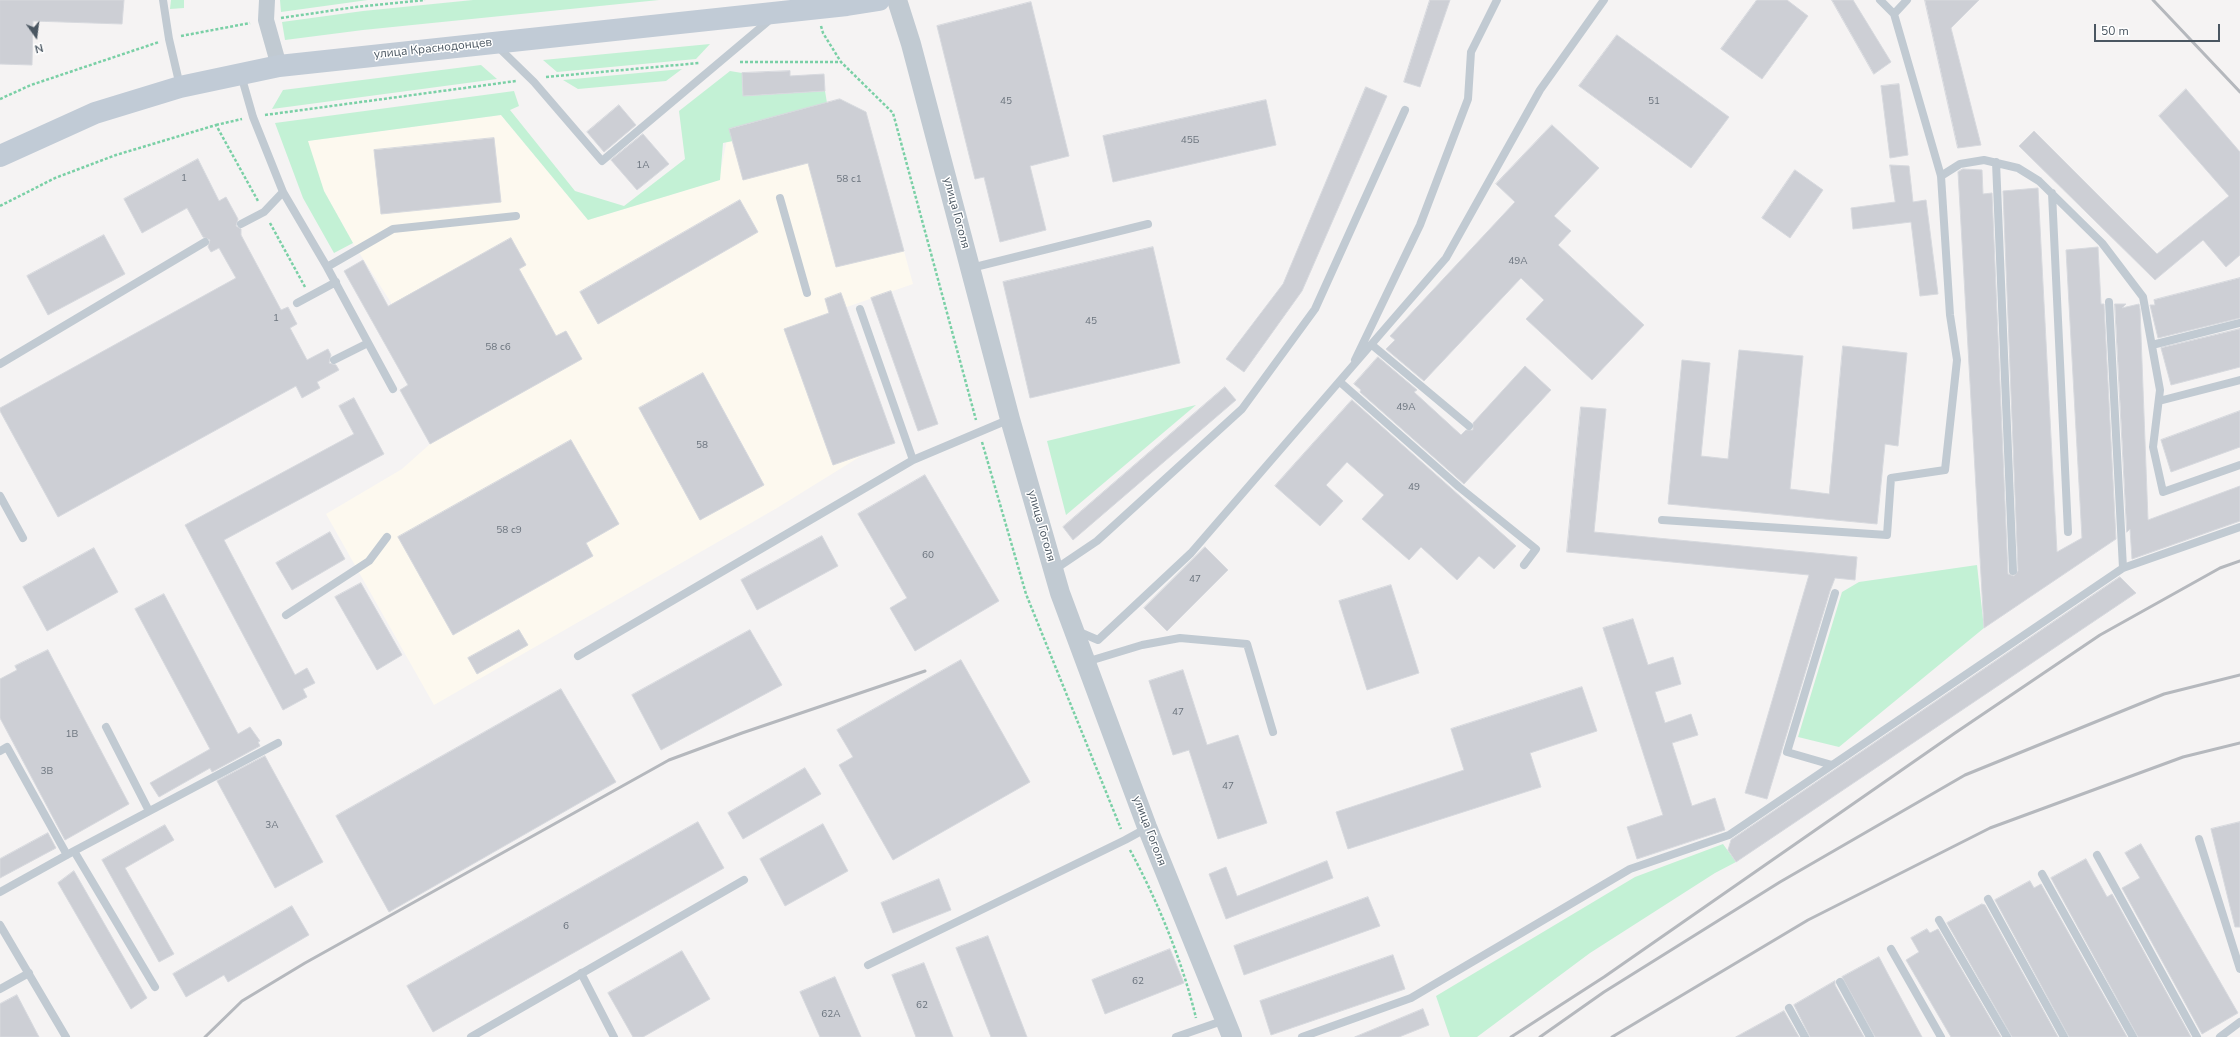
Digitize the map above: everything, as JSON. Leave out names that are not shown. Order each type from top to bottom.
[{"type":"main road","name":"улица Краснодонцев","points":[[1,151],[95,113],[180,87],[279,66],[879,0]]},
{"type":"street","points":[[267,0],[266,20],[279,66]]},
{"type":"street","name":"улица Гоголя","points":[[897,0],[911,44],[1010,419],[1054,571],[1085,662],[1147,828],[1229,1028]]},
{"type":"lane","points":[[163,0],[169,39],[180,87]]},
{"type":"lane","points":[[1350,370],[1420,225],[1468,99],[1471,52],[1497,0]]},
{"type":"lane","points":[[1073,628],[1098,640],[1191,553],[1446,258],[1540,90],[1604,0]]},
{"type":"lane","points":[[1662,520],[1887,535],[1891,478],[1945,470],[1957,360],[1950,315],[1941,176],[1894,14],[1880,0]]},
{"type":"lane","points":[[1894,14],[1908,0]]},
{"type":"lane","points":[[492,42],[534,82],[602,161],[779,12]]},
{"type":"lane","points":[[241,74],[252,116],[283,192],[336,282],[393,389]]},
{"type":"lane","points":[[1054,571],[1097,541],[1242,409],[1315,309],[1405,110]]},
{"type":"lane","points":[[1941,176],[1960,164],[1984,160],[2018,168],[2039,181],[2102,243],[2143,297],[2160,390],[2153,447],[2163,492],[2240,466]]},
{"type":"lane","points":[[1996,162],[2013,571]]},
{"type":"lane","points":[[241,224],[264,212],[283,192]]},
{"type":"lane","points":[[2052,193],[2068,532]]},
{"type":"lane","points":[[780,198],[807,293]]},
{"type":"lane","points":[[327,267],[393,229],[516,216]]},
{"type":"lane","points":[[971,268],[1148,224]]},
{"type":"lane","points":[[0,364],[205,242]]},
{"type":"lane","points":[[297,303],[336,282]]},
{"type":"lane","points":[[2109,302],[2123,568]]},
{"type":"lane","points":[[860,309],[913,460]]},
{"type":"lane","points":[[2152,345],[2240,323]]},
{"type":"lane","points":[[334,360],[368,343]]},
{"type":"lane","points":[[1372,345],[1470,426]]},
{"type":"lane","points":[[2159,401],[2240,380]]},
{"type":"lane","points":[[1340,382],[1459,487],[1536,549],[1524,565]]},
{"type":"lane","points":[[578,656],[913,460],[980,433],[1010,419]]},
{"type":"lane","points":[[0,496],[23,538]]},
{"type":"lane","points":[[1302,1037],[1411,998],[1630,869],[1729,835],[2123,568],[2240,527]]},
{"type":"lane","points":[[286,615],[369,561],[387,537]]},
{"type":"lane","points":[[1832,765],[1787,752],[1835,593]]},
{"type":"lane","points":[[1085,662],[1142,645],[1180,638],[1247,644],[1273,732]]},
{"type":"lane","points":[[106,727],[150,811]]},
{"type":"lane","points":[[0,892],[70,853],[278,743]]},
{"type":"lane","points":[[0,751],[7,747],[70,853],[155,987]]},
{"type":"lane","points":[[868,965],[1147,828]]},
{"type":"lane","points":[[2199,839],[2240,969]]},
{"type":"lane","points":[[2097,855],[2197,1037]]},
{"type":"lane","points":[[2042,874],[2133,1037]]},
{"type":"lane","points":[[471,1037],[744,880]]},
{"type":"lane","points":[[1988,899],[2064,1037]]},
{"type":"lane","points":[[1939,920],[2007,1037]]},
{"type":"lane","points":[[0,925],[66,1037]]},
{"type":"lane","points":[[1891,949],[1941,1037]]},
{"type":"lane","points":[[0,989],[29,973]]},
{"type":"lane","points":[[581,973],[614,1037]]},
{"type":"lane","points":[[1840,982],[1870,1037]]},
{"type":"lane","points":[[1789,1008],[1805,1037]]},
{"type":"lane","points":[[2220,1037],[2240,1022]]},
{"type":"lane","points":[[1176,1037],[1199,1029],[1229,1028]]},
{"type":"path","points":[[0,99],[31,85],[169,39],[266,20],[356,7],[425,0]]},
{"type":"path","points":[[817,8],[823,33],[841,62],[894,113],[980,433],[1026,594],[1125,840],[1146,879],[1189,989],[1199,1029]]},
{"type":"path","points":[[0,206],[55,178],[116,155],[216,125],[310,296]]},
{"type":"shaded area","points":[[840,99],[866,112],[913,284],[821,316],[869,451],[777,508],[434,705],[326,514],[402,469],[430,444],[400,390],[434,370],[353,243],[324,191],[307,141],[501,115],[588,220],[719,180],[729,129]],"holes":[[[740,200],[758,232],[598,323],[580,292]],[[703,373],[764,484],[700,519],[640,408]],[[571,440],[618,524],[586,543],[593,556],[453,635],[399,537]]]},
{"type":"green space","points":[[171,0],[184,0],[184,8],[170,9]]},
{"type":"green space","points":[[280,0],[368,0],[281,12]]},
{"type":"green space","points":[[473,0],[659,0],[363,30],[285,40],[282,22],[363,11]]},
{"type":"green space","points":[[710,44],[696,59],[557,72],[543,60]]},
{"type":"green space","points":[[481,65],[497,79],[272,109],[283,90]]},
{"type":"green space","points":[[682,69],[666,81],[578,89],[563,80]]},
{"type":"green space","points":[[730,71],[742,73],[743,96],[825,91],[827,103],[729,129],[733,141],[723,143],[720,180],[588,220],[501,115],[308,141],[324,191],[353,243],[334,253],[303,198],[275,123],[514,91],[519,106],[510,110],[575,191],[624,206],[685,159],[679,111]]},
{"type":"green space","points":[[1196,405],[1066,515],[1047,441]]},
{"type":"green space","points":[[1977,565],[1984,628],[1839,747],[1798,737],[1842,592],[1859,582]]},
{"type":"green space","points":[[1723,844],[1736,862],[1715,873],[1590,953],[1477,1037],[1450,1037],[1436,996],[1635,877]]},
{"type":"building","points":[[0,0],[124,0],[122,24],[33,21],[32,65],[0,64]]},
{"type":"building","points":[[1430,0],[1450,0],[1420,87],[1404,82]]},
{"type":"building","points":[[1757,0],[1787,0],[1808,16],[1762,79],[1721,49]]},
{"type":"building","points":[[1832,0],[1853,0],[1891,62],[1874,74]]},
{"type":"building","points":[[1925,0],[1979,0],[1951,28],[1981,145],[1958,148]]},
{"type":"building","points":[[1031,2],[1069,156],[1030,166],[1046,230],[1000,242],[984,177],[975,179],[937,26]]},
{"type":"building","points":[[1617,35],[1729,117],[1691,168],[1579,86]]},
{"type":"building","points":[[790,71],[790,76],[824,74],[825,91],[743,96],[742,73]]},
{"type":"building","points":[[1899,84],[1908,155],[1890,158],[1881,86]]},
{"type":"building","points":[[1366,87],[1387,96],[1302,291],[1244,372],[1226,359],[1283,284]]},
{"type":"building","points":[[2186,89],[2240,152],[2240,255],[2226,267],[2203,240],[2155,280],[2019,146],[2034,131],[2157,254],[2229,196],[2159,116]]},
{"type":"building","points":[[840,99],[866,112],[904,251],[836,267],[808,163],[743,180],[729,129]]},
{"type":"building","points":[[1266,100],[1276,145],[1113,182],[1103,136]]},
{"type":"building","points":[[619,105],[636,125],[604,152],[587,132]]},
{"type":"building","points":[[1552,125],[1599,168],[1554,216],[1571,231],[1558,245],[1644,325],[1592,380],[1526,319],[1544,300],[1521,278],[1424,381],[1386,349],[1395,340],[1390,336],[1515,202],[1496,184]]},
{"type":"building","points":[[643,134],[669,164],[637,190],[611,160]]},
{"type":"building","points":[[494,138],[501,202],[381,214],[374,150]]},
{"type":"building","points":[[198,159],[219,201],[226,197],[238,219],[236,226],[241,229],[241,235],[281,310],[288,307],[297,324],[290,328],[307,360],[328,349],[331,355],[329,363],[336,365],[339,370],[317,382],[320,388],[302,398],[296,386],[58,517],[0,411],[0,408],[236,278],[219,248],[211,252],[208,247],[210,240],[203,237],[187,208],[142,233],[124,199]]},
{"type":"building","points":[[1890,165],[1909,166],[1913,202],[1926,200],[1938,294],[1920,296],[1911,222],[1853,229],[1851,208],[1895,202]]},
{"type":"building","points":[[1963,169],[1982,170],[1983,194],[1992,193],[2008,574],[2014,576],[2018,571],[2003,191],[2038,188],[2057,552],[2082,538],[2066,250],[2098,247],[2101,304],[2104,304],[2116,539],[1984,628],[1958,172]]},
{"type":"building","points":[[1795,170],[1823,190],[1790,238],[1762,218]]},
{"type":"building","points":[[740,200],[758,232],[598,324],[580,292]]},
{"type":"building","points":[[104,235],[125,274],[48,315],[27,276]]},
{"type":"building","points":[[511,238],[526,265],[519,269],[556,336],[566,331],[582,359],[430,444],[400,390],[408,385],[344,271],[363,260],[388,306]]},
{"type":"building","points":[[1153,247],[1180,363],[1030,398],[1003,282]]},
{"type":"building","points":[[2240,278],[2240,318],[2158,338],[2150,305],[2155,305],[2154,300]]},
{"type":"building","points":[[891,291],[938,424],[918,431],[871,298]]},
{"type":"building","points":[[841,293],[895,443],[833,465],[784,329],[829,313],[825,299]]},
{"type":"building","points":[[2115,304],[2126,304],[2122,308],[2139,304],[2140,309],[2148,520],[2240,486],[2240,521],[2132,559],[2130,529],[2127,532]]},
{"type":"building","points":[[2240,329],[2240,367],[2171,385],[2161,348]]},
{"type":"building","points":[[1843,346],[1907,353],[1898,446],[1885,444],[1877,524],[1668,504],[1682,360],[1710,363],[1701,456],[1728,459],[1739,350],[1803,356],[1790,489],[1829,494]]},
{"type":"building","points":[[1378,357],[1417,390],[1414,392],[1461,435],[1466,430],[1473,430],[1473,423],[1525,366],[1551,390],[1464,484],[1360,392],[1361,390],[1354,384]]},
{"type":"building","points":[[703,373],[764,485],[700,520],[639,408]]},
{"type":"building","points":[[1225,387],[1236,400],[1073,540],[1063,527]]},
{"type":"building","points":[[354,398],[384,454],[224,540],[295,675],[307,668],[315,683],[303,689],[307,697],[283,710],[185,525],[354,434],[339,406]]},
{"type":"building","points":[[1352,400],[1516,546],[1494,569],[1479,556],[1457,580],[1421,547],[1409,560],[1362,519],[1384,495],[1347,462],[1326,485],[1343,501],[1320,526],[1275,486]]},
{"type":"building","points":[[1581,407],[1606,409],[1594,532],[1857,557],[1855,580],[1835,578],[1830,591],[1767,799],[1745,793],[1809,575],[1567,552]]},
{"type":"building","points":[[2240,411],[2240,447],[2171,472],[2161,440]]},
{"type":"building","points":[[571,440],[619,524],[586,543],[593,556],[453,635],[398,537]]},
{"type":"building","points":[[925,475],[999,601],[915,651],[890,608],[907,598],[858,514]]},
{"type":"building","points":[[330,532],[345,559],[292,590],[276,563]]},
{"type":"building","points":[[822,536],[838,566],[757,610],[741,580]]},
{"type":"building","points":[[1205,547],[1228,570],[1167,631],[1144,608]]},
{"type":"building","points":[[94,548],[118,592],[47,631],[23,587]]},
{"type":"building","points":[[2120,577],[2136,593],[1736,862],[1728,850],[1731,840]]},
{"type":"building","points":[[361,583],[402,655],[377,670],[335,597]]},
{"type":"building","points":[[1391,585],[1419,673],[1367,690],[1339,601]]},
{"type":"building","points":[[164,594],[238,734],[250,727],[260,741],[258,742],[260,746],[212,772],[210,768],[159,797],[150,783],[210,749],[135,609]]},
{"type":"building","points":[[1633,619],[1648,665],[1673,657],[1681,684],[1655,692],[1665,723],[1691,714],[1698,735],[1672,743],[1692,806],[1715,798],[1725,830],[1637,859],[1627,827],[1663,815],[1603,628]]},
{"type":"building","points":[[519,630],[528,645],[477,674],[468,658]]},
{"type":"building","points":[[750,630],[782,685],[661,750],[632,695]]},
{"type":"building","points":[[48,650],[129,804],[65,840],[0,718],[0,679],[17,670],[15,666]]},
{"type":"building","points":[[961,660],[1030,782],[893,860],[839,765],[853,757],[837,730]]},
{"type":"building","points":[[1183,670],[1207,745],[1238,735],[1267,823],[1218,839],[1189,750],[1173,755],[1149,681]]},
{"type":"building","points":[[1582,687],[1597,731],[1530,753],[1541,787],[1348,849],[1336,812],[1464,770],[1451,729]]},
{"type":"building","points":[[561,689],[616,782],[389,912],[336,816]]},
{"type":"building","points":[[265,756],[323,862],[275,888],[217,781]]},
{"type":"building","points":[[805,768],[821,794],[743,839],[728,813]]},
{"type":"building","points":[[698,822],[724,868],[433,1032],[407,986]]},
{"type":"building","points":[[2240,822],[2240,927],[2235,927],[2211,829]]},
{"type":"building","points":[[823,824],[848,871],[785,906],[760,859]]},
{"type":"building","points":[[165,825],[174,840],[125,868],[174,954],[159,962],[102,860]]},
{"type":"building","points":[[48,833],[56,848],[0,878],[0,859]]},
{"type":"building","points":[[2141,844],[2238,1013],[2202,1034],[2122,888],[2140,878],[2125,853]]},
{"type":"building","points":[[2086,859],[2107,897],[2112,894],[2191,1037],[2138,1037],[2051,878]]},
{"type":"building","points":[[1327,861],[1333,878],[1226,919],[1209,874],[1226,867],[1237,896]]},
{"type":"building","points":[[74,871],[147,998],[131,1009],[58,883]]},
{"type":"building","points":[[939,879],[951,910],[893,933],[881,903]]},
{"type":"building","points":[[2030,881],[2034,888],[2041,884],[2127,1037],[2069,1037],[1995,900]]},
{"type":"building","points":[[1368,897],[1380,926],[1244,975],[1234,946]]},
{"type":"building","points":[[1982,904],[1985,905],[2058,1037],[2012,1037],[1947,923]]},
{"type":"building","points":[[292,906],[309,935],[228,982],[224,975],[186,997],[173,974]]},
{"type":"building","points":[[1927,929],[1930,933],[1938,929],[2001,1037],[1951,1037],[1906,960],[1919,952],[1911,938]]},
{"type":"building","points":[[988,936],[1027,1037],[991,1037],[956,948]]},
{"type":"building","points":[[1170,949],[1184,983],[1105,1014],[1092,980]]},
{"type":"building","points":[[682,951],[710,999],[643,1037],[633,1037],[608,993]]},
{"type":"building","points":[[1393,955],[1405,989],[1271,1035],[1260,1001]]},
{"type":"building","points":[[1879,957],[1922,1037],[1875,1037],[1842,977]]},
{"type":"building","points":[[924,963],[953,1037],[916,1037],[892,975]]},
{"type":"building","points":[[835,977],[861,1037],[820,1037],[800,992]]},
{"type":"building","points":[[1835,981],[1835,985],[1864,1037],[1810,1037],[1794,1005]]},
{"type":"building","points":[[17,995],[39,1037],[0,1037],[0,1004]]},
{"type":"building","points":[[1423,1009],[1429,1025],[1399,1037],[1355,1037]]},
{"type":"building","points":[[1784,1011],[1799,1037],[1736,1037]]},
{"type":"railway","points":[[2153,0],[2240,92]]},
{"type":"railway","points":[[1511,1037],[1604,977],[1955,733],[2100,635],[2220,568],[2240,561]]},
{"type":"railway","points":[[205,1037],[242,1001],[305,963],[669,760],[742,733],[925,671]]},
{"type":"railway","points":[[1540,1037],[1604,992],[1780,882],[1965,775],[2164,694],[2240,675]]},
{"type":"railway","points":[[1612,1037],[1808,920],[1990,828],[2183,757],[2240,743]]}]
